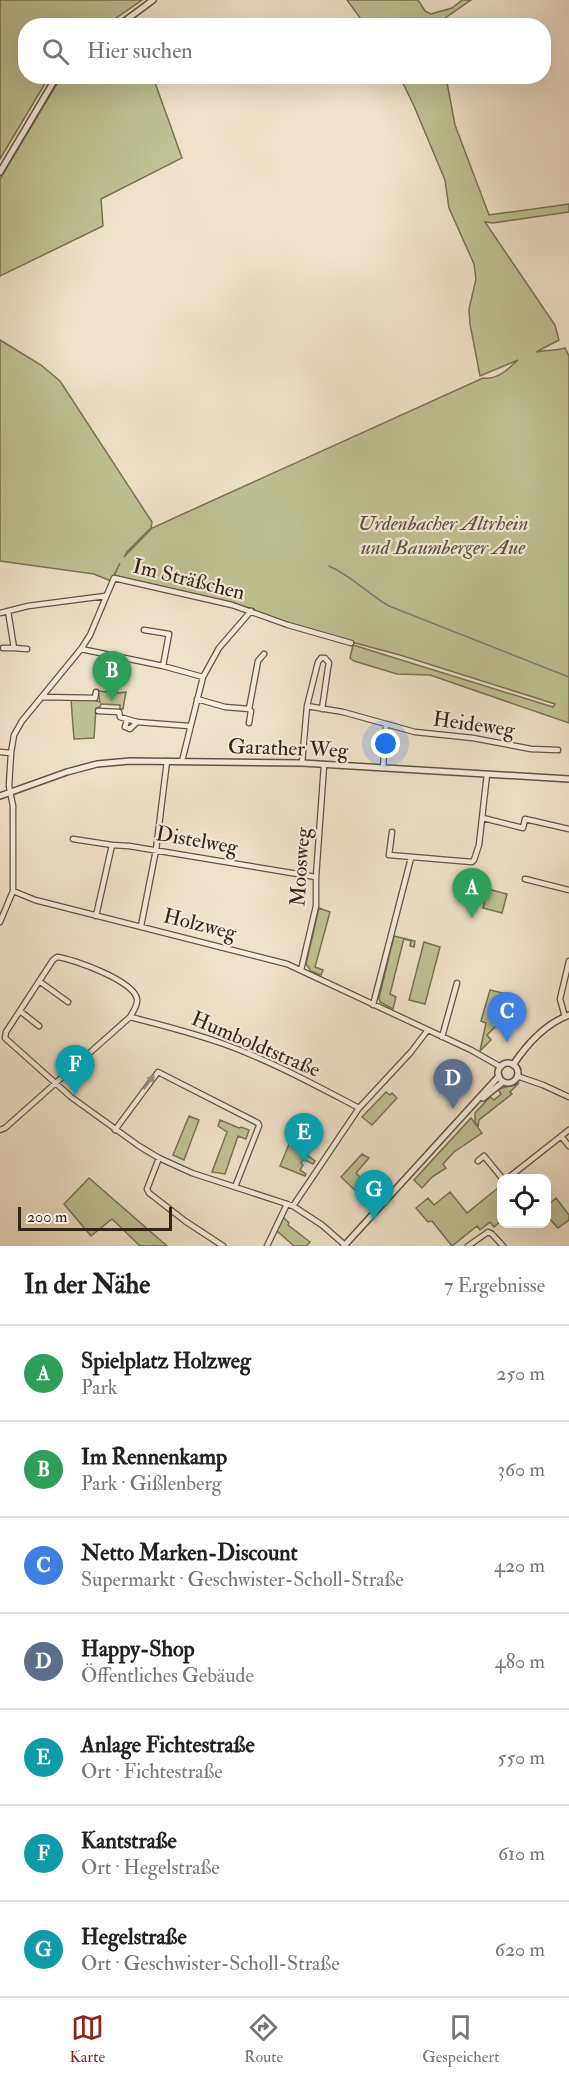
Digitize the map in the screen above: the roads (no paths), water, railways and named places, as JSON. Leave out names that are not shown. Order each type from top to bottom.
[{"type":"street","points":[[129,18],[153,0]]},
{"type":"street","points":[[0,172],[52,84]]},
{"type":"street","name":"Im Sträßchen","points":[[13,891],[13,806],[10,792],[10,753],[15,735],[22,721],[81,649],[114,578],[251,611],[288,625],[351,643]]},
{"type":"street","points":[[0,613],[105,596]]},
{"type":"street","points":[[90,598],[100,610]]},
{"type":"street","points":[[8,611],[14,648]]},
{"type":"street","points":[[182,761],[202,677],[219,648],[251,611]]},
{"type":"street","points":[[144,630],[169,634],[163,666]]},
{"type":"street","points":[[3,648],[27,649]]},
{"type":"street","points":[[81,649],[163,666],[202,677]]},
{"type":"street","points":[[249,723],[251,711],[249,709],[258,661],[264,654]]},
{"type":"street","points":[[302,764],[307,706],[321,657],[329,663],[322,709]]},
{"type":"street","points":[[42,698],[95,698],[96,692]]},
{"type":"street","points":[[197,699],[225,707],[249,709]]},
{"type":"street","name":"Heideweg","points":[[307,706],[353,715],[415,732],[558,750]]},
{"type":"street","points":[[98,711],[119,712],[120,717],[137,722],[189,726]]},
{"type":"street","points":[[383,768],[387,725]]},
{"type":"street","points":[[0,752],[10,753]]},
{"type":"street","name":"Garather Weg","points":[[0,796],[46,778],[97,764],[130,760],[302,764],[569,779]]},
{"type":"street","points":[[141,926],[156,850],[167,761]]},
{"type":"street","name":"Moosweg","points":[[301,970],[316,906],[324,765]]},
{"type":"street","points":[[392,832],[389,855],[474,860],[479,845],[487,774]]},
{"type":"street","points":[[483,818],[523,828],[525,819],[569,830]]},
{"type":"street","name":"Distelweg","points":[[73,839],[156,850],[316,877]]},
{"type":"street","points":[[96,916],[112,845]]},
{"type":"street","points":[[373,1005],[411,858]]},
{"type":"street","points":[[525,879],[569,890]]},
{"type":"street","points":[[0,922],[13,891]]},
{"type":"street","name":"Holzweg","points":[[13,891],[35,900],[96,916],[265,957],[301,970],[501,1067]]},
{"type":"street","points":[[0,1130],[56,1084],[130,1017],[137,1002],[134,992],[115,978],[82,964],[57,957],[6,1032],[5,1038],[56,1084],[116,1130],[159,1158],[192,1173],[290,1205],[308,1214],[345,1246],[499,1076],[501,1067],[506,1064],[513,1065],[517,1070],[517,1076],[511,1083],[503,1082],[474,1104]]},
{"type":"street","points":[[513,1065],[536,1036],[551,1024],[567,1016],[560,999],[569,961]]},
{"type":"street","points":[[39,981],[68,1002]]},
{"type":"street","points":[[442,1037],[458,983]]},
{"type":"street","points":[[20,1011],[39,1026]]},
{"type":"street","name":"Humboldtstraße","points":[[130,1017],[175,1028],[236,1048],[359,1108]]},
{"type":"street","points":[[267,1246],[290,1205],[359,1108],[411,1052],[427,1030]]},
{"type":"street","points":[[116,1130],[158,1072],[258,1123],[259,1126],[235,1188]]},
{"type":"street","points":[[499,1076],[503,1082]]},
{"type":"street","points":[[517,1076],[569,1097]]},
{"type":"street","points":[[514,1174],[569,1130]]},
{"type":"street","points":[[561,1136],[569,1146]]},
{"type":"street","points":[[478,1161],[484,1156],[498,1174]]},
{"type":"street","points":[[159,1158],[148,1184],[149,1193],[223,1246]]},
{"type":"street","points":[[468,1246],[488,1232],[503,1246]]},
{"type":"waterway","points":[[329,566],[389,606],[569,677]]},
{"type":"place","name":"Im Rennenkamp","points":[[112,701]]},
{"type":"place","name":"Spielplatz Holzweg","points":[[472,918]]},
{"type":"place","name":"Netto Marken-Discount","points":[[507,1042]]},
{"type":"place","name":"Kantstraße","points":[[75,1095]]},
{"type":"place","name":"Happy-Shop","points":[[453,1109]]},
{"type":"place","name":"Anlage Fichtestraße","points":[[304,1163]]},
{"type":"place","name":"Hegelstraße","points":[[374,1220]]},
{"type":"park label","name":"Urdenbacher Altrhein und Baumberger Aue","points":[[443,535]]}]
